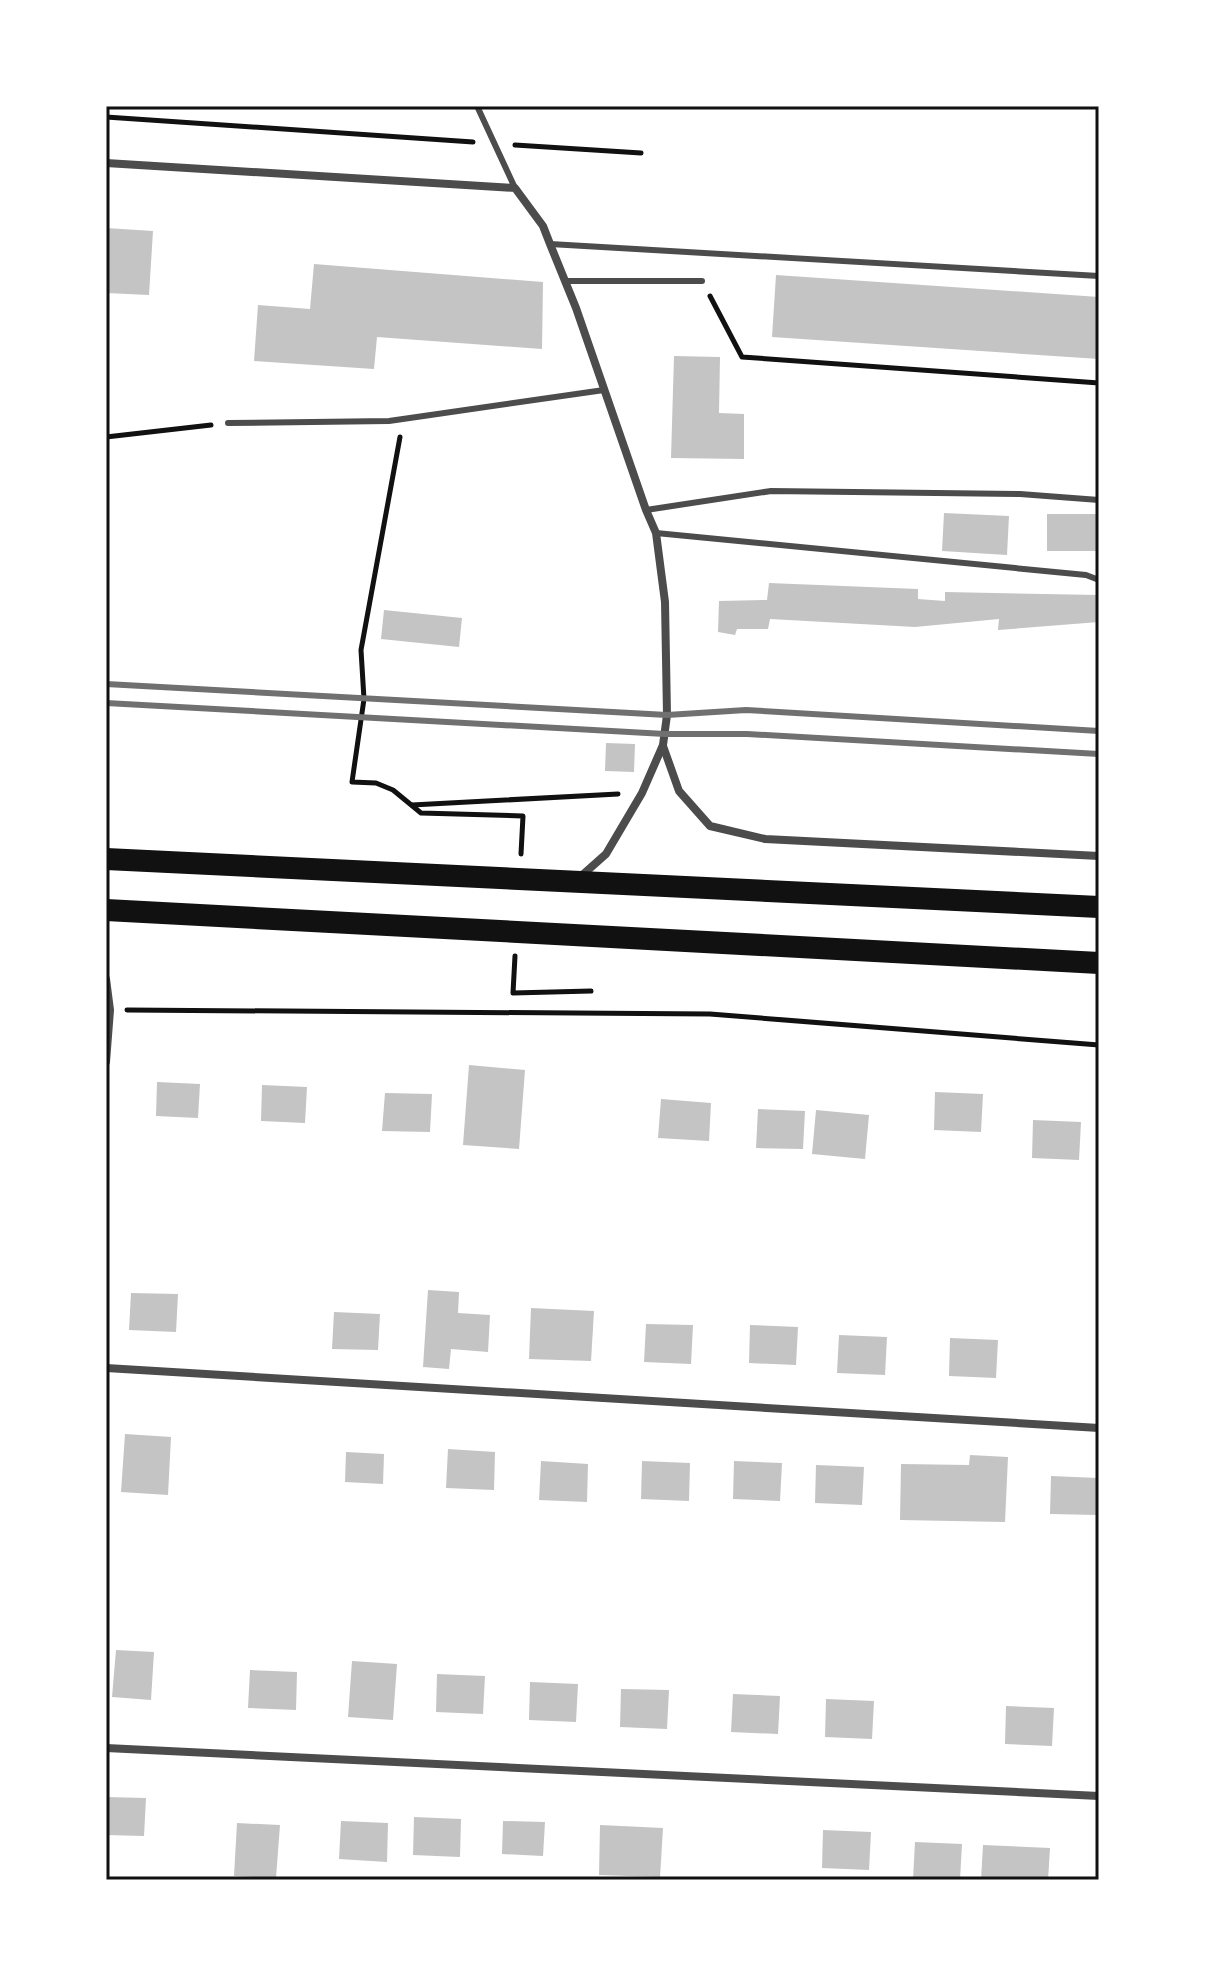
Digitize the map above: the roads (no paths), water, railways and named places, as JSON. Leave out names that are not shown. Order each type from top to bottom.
[{"type":"highway","points":[[106,859],[1099,907]]},
{"type":"highway","points":[[106,910],[1099,963]]},
{"type":"street","points":[[106,163],[515,188],[543,226],[656,533],[665,602],[667,715],[663,745],[642,793],[606,854],[576,881]]},
{"type":"street","points":[[663,745],[679,791],[710,826],[765,839],[1099,856]]},
{"type":"street","points":[[106,979],[110,1010],[106,1062]]},
{"type":"street","points":[[106,1368],[1099,1428]]},
{"type":"street","points":[[106,1748],[1099,1796]]},
{"type":"lane","points":[[477,106],[515,188]]},
{"type":"lane","points":[[550,244],[1099,276]]},
{"type":"lane","points":[[565,281],[702,281]]},
{"type":"lane","points":[[228,423],[403,419],[604,390]]},
{"type":"lane","points":[[646,510],[771,491],[1020,494],[1099,500]]},
{"type":"lane","points":[[656,533],[1086,575],[1099,580]]},
{"type":"railway","points":[[106,684],[667,715],[746,710],[1099,731]]},
{"type":"railway","points":[[106,703],[1099,754]]}]
